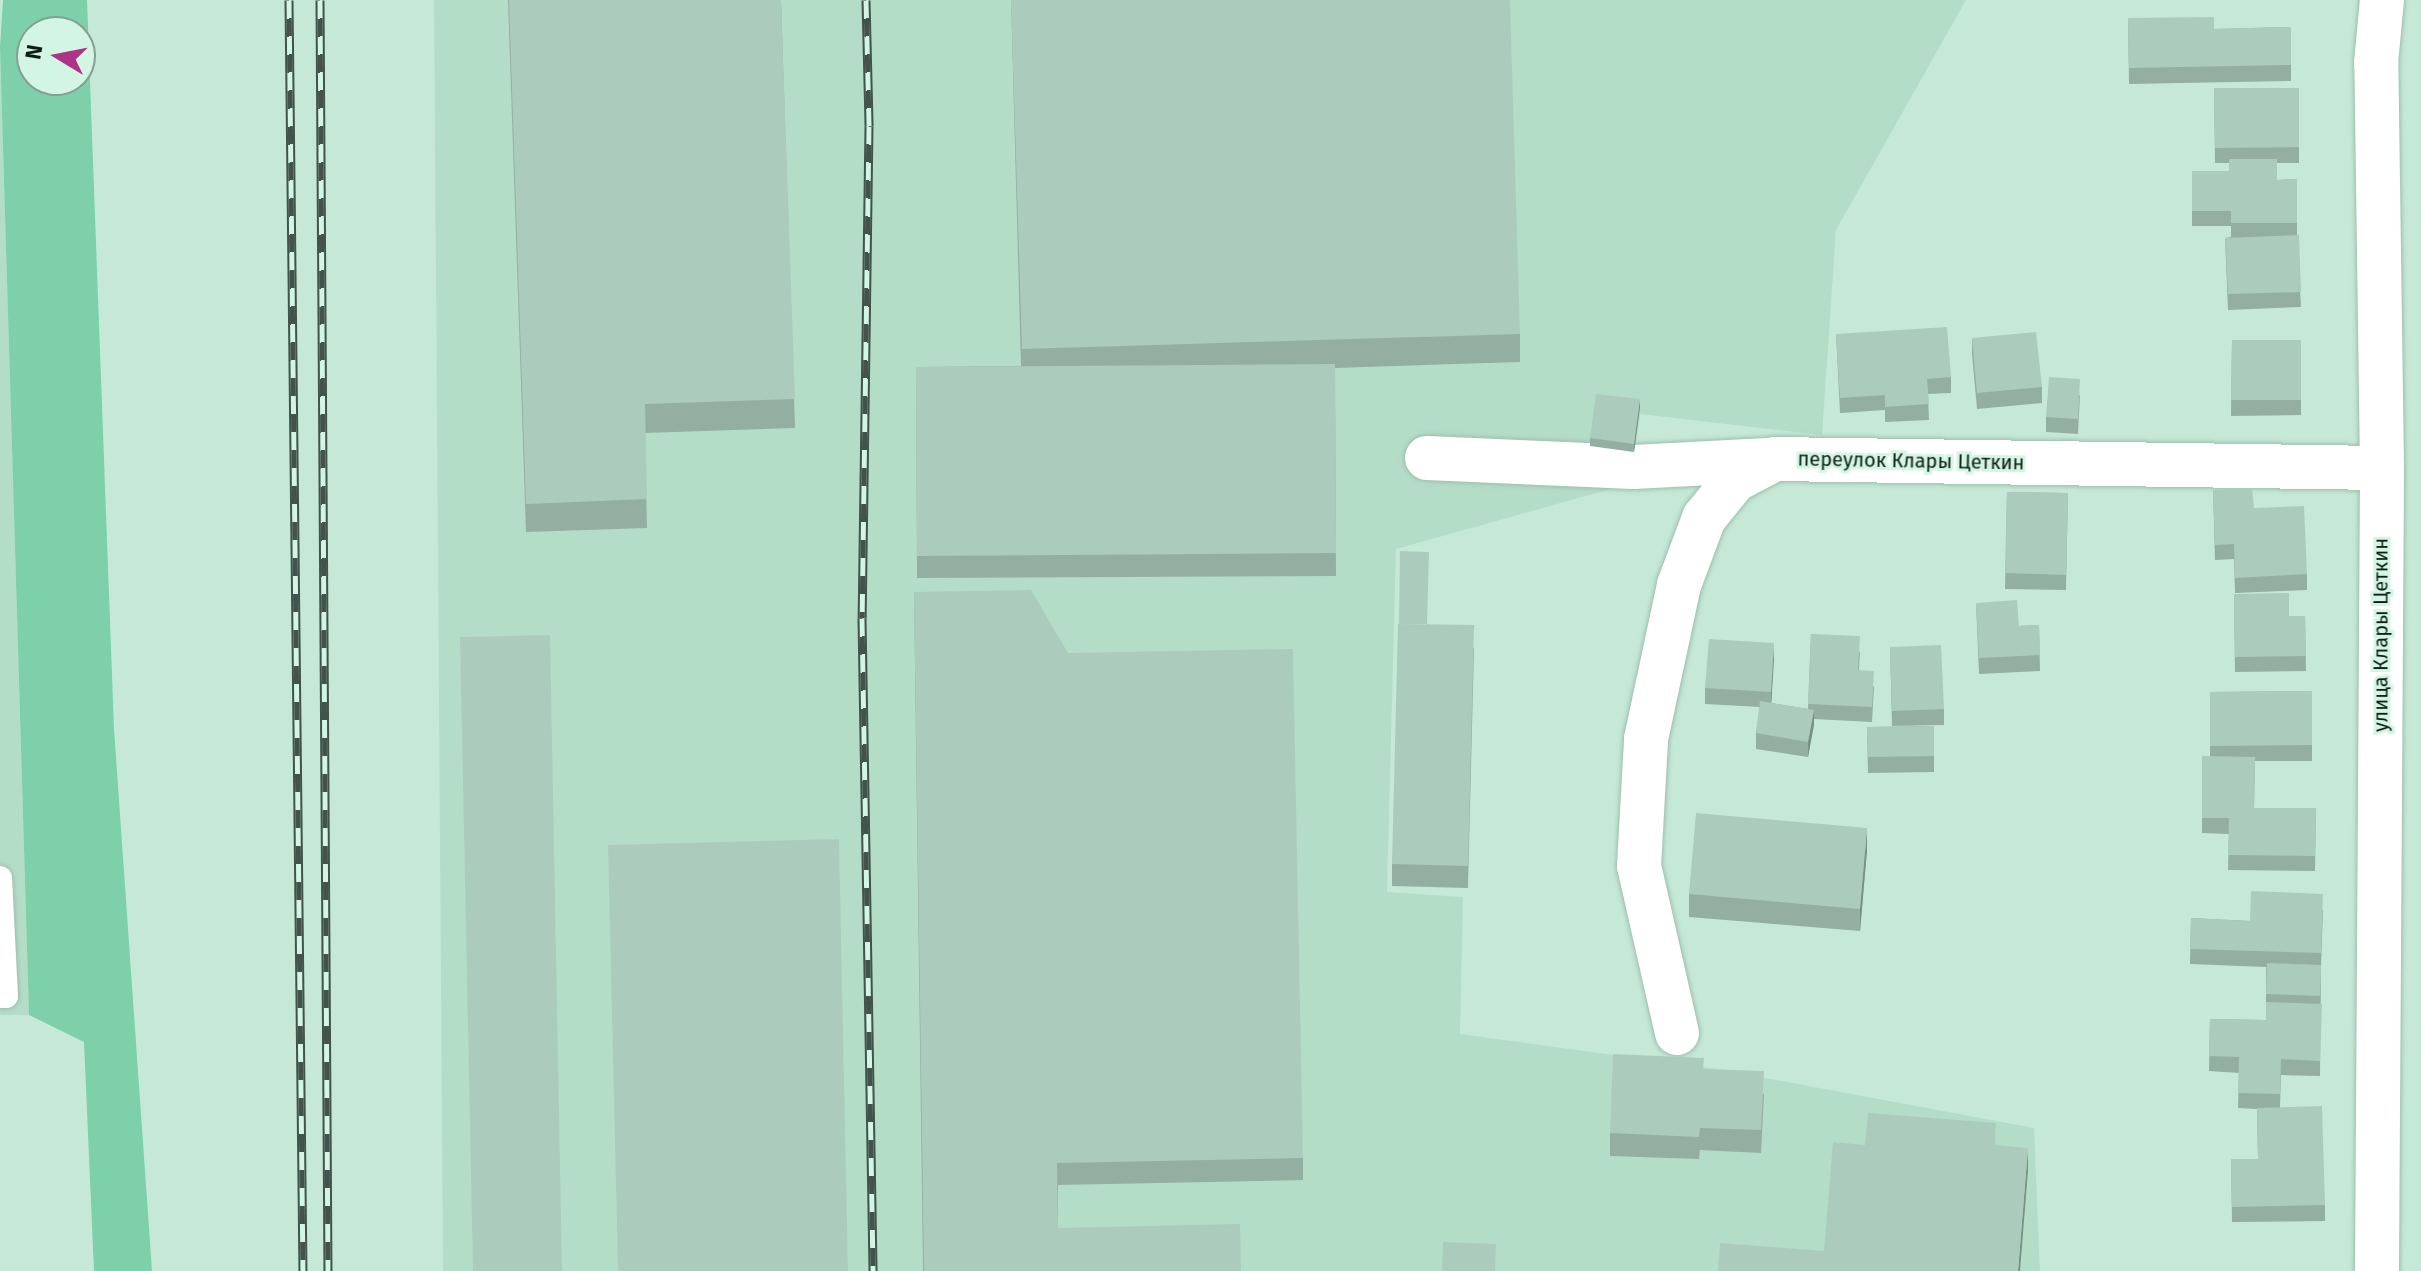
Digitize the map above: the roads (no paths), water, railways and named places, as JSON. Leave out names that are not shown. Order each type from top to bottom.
[{"type":"street","name":"улица Клары Цеткин","points":[[2377,1271],[2382,468],[2376,63],[2382,0]]},
{"type":"street","points":[[1427,458],[1633,467],[1775,459]]},
{"type":"street","name":"переулок Клары Цеткин","points":[[1677,1033],[1639,866],[1646,739],[1679,585],[1704,518],[1735,480],[1775,459],[2382,468]]},
{"type":"lane","points":[[0,878],[6,996],[0,996]]},
{"type":"railway","points":[[289,0],[303,1271]]},
{"type":"railway","points":[[320,0],[328,1271]]},
{"type":"railway","points":[[866,0],[869,126],[862,618],[873,1271]]}]
